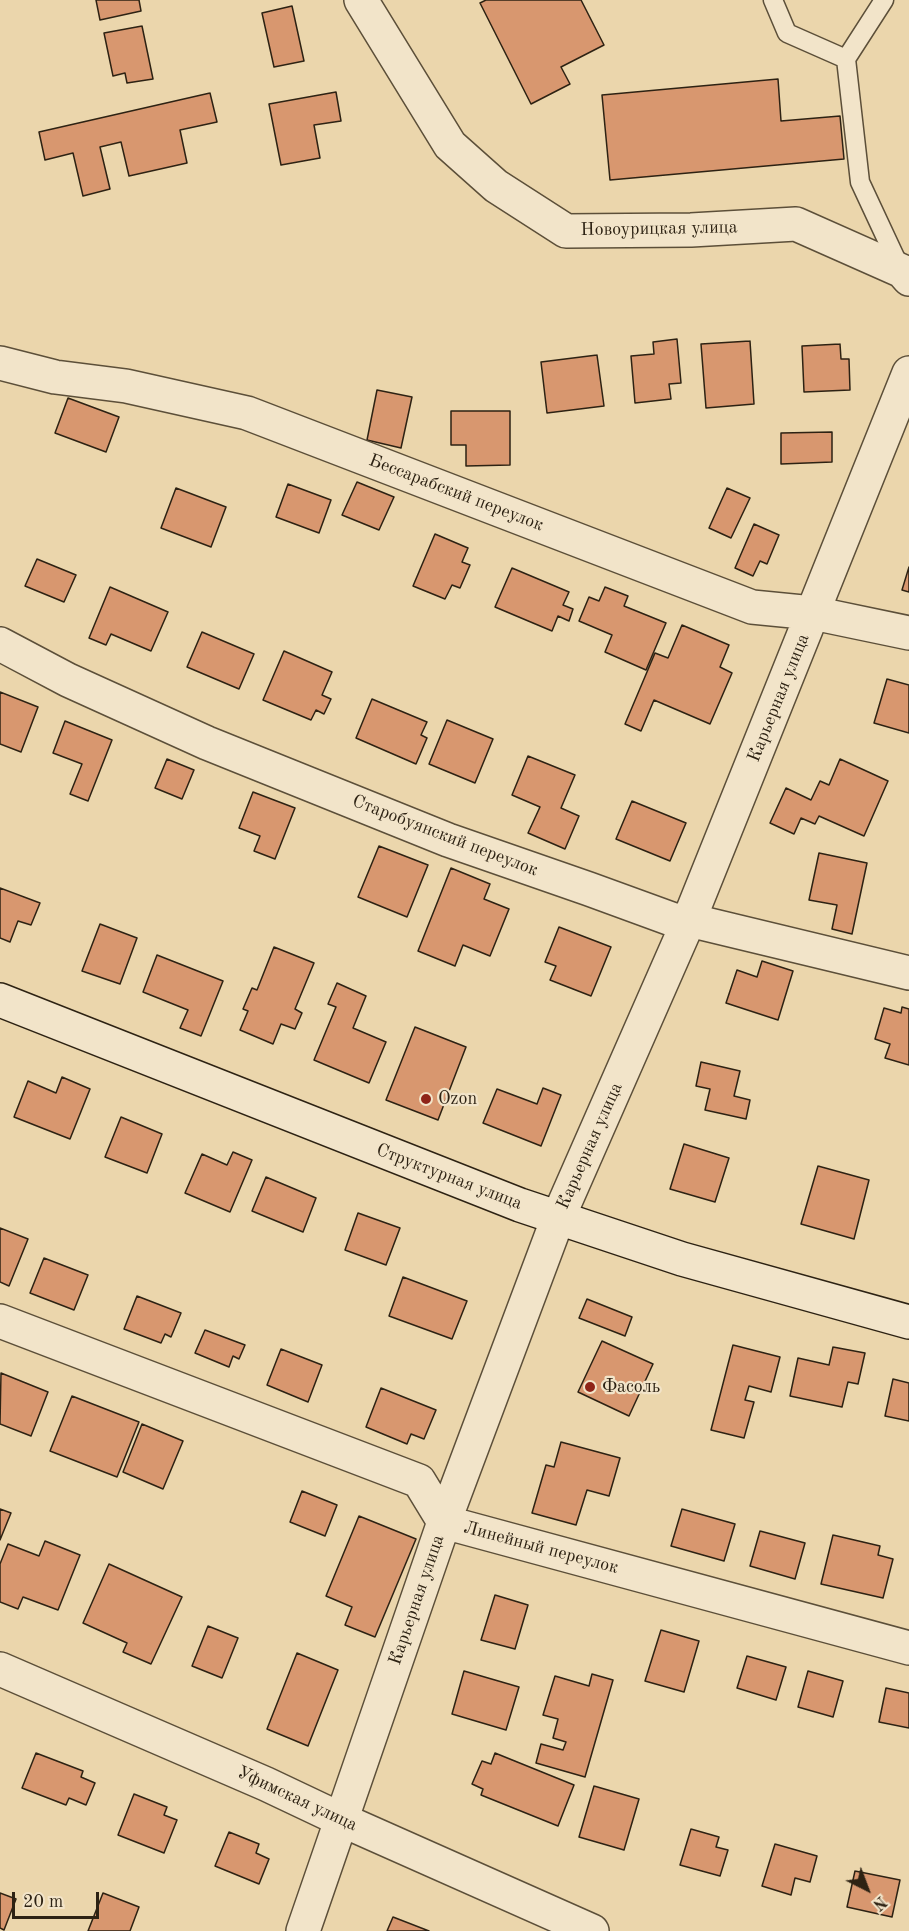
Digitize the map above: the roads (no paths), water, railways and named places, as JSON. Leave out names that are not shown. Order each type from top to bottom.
[{"type":"street","name":"Новоурицкая улица","points":[[361,0],[450,145],[496,186],[566,231],[692,230],[796,224],[905,275]]},
{"type":"street","name":"Бессарабский переулок","points":[[0,363],[55,378],[126,386],[247,412],[752,607],[813,614],[909,633]]},
{"type":"street","name":"Карьерная улица","points":[[303,1931],[444,1522],[558,1218],[689,921],[909,373]]},
{"type":"street","name":"Старобуянский переулок","points":[[0,644],[68,680],[207,743],[448,840],[674,921],[689,921],[909,973]]},
{"type":"street","name":"Структурная улица","points":[[0,1000],[447,1178],[558,1218],[682,1259],[909,1322]]},
{"type":"street","name":"Линейный переулок","points":[[0,1321],[419,1481],[444,1522],[909,1648]]},
{"type":"street","name":"Уфимская улица","points":[[0,1669],[266,1784],[592,1931]]},
{"type":"lane","points":[[773,0],[787,33],[846,59]]},
{"type":"lane","points":[[884,0],[846,59],[860,182],[905,275]]},
{"type":"place","name":"Ozon","points":[[426,1099]]},
{"type":"place","name":"Фасоль","points":[[590,1387]]}]
